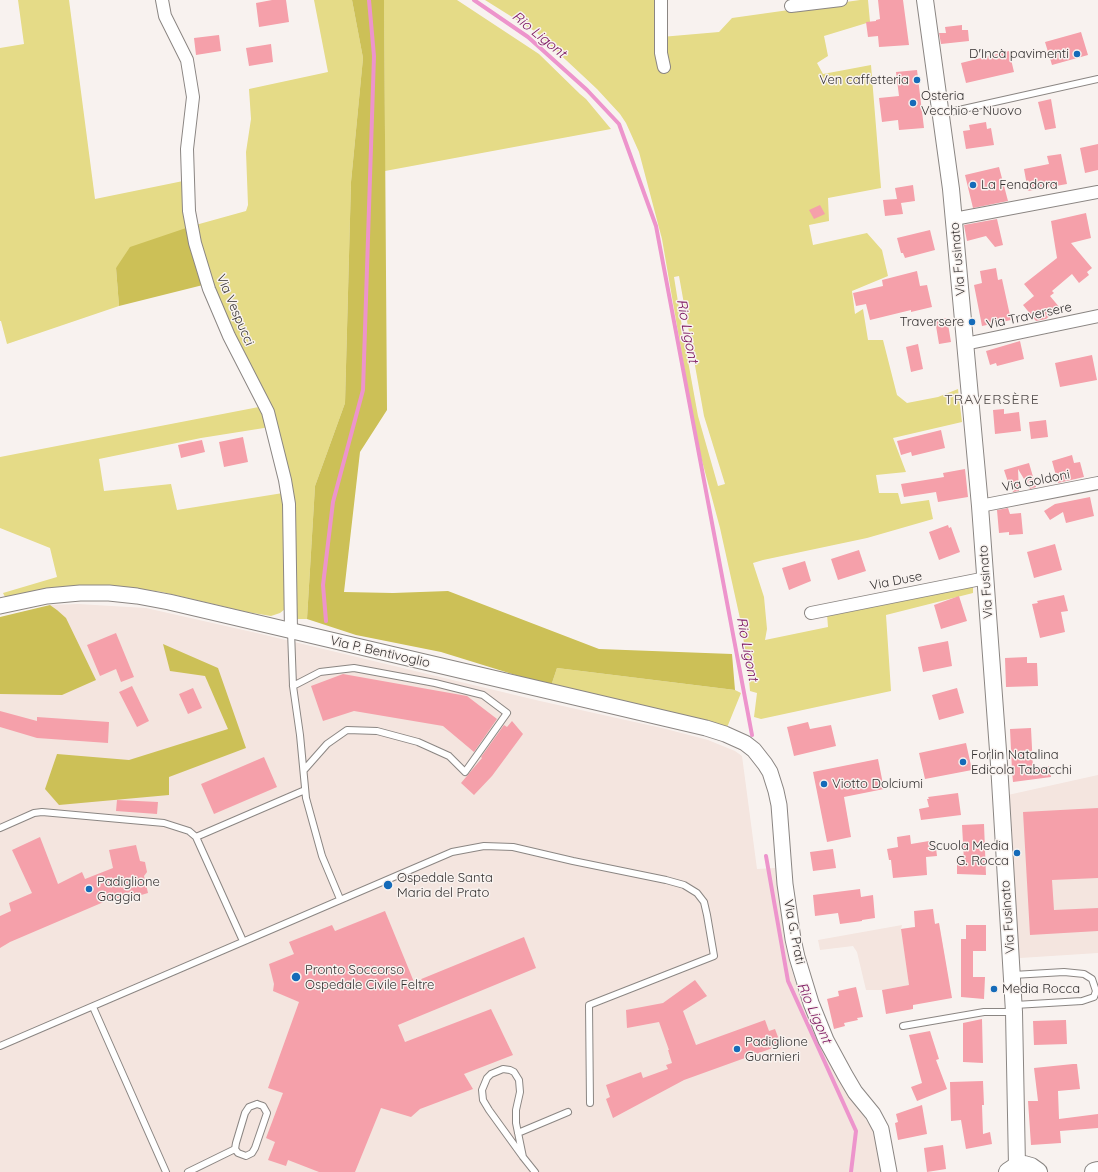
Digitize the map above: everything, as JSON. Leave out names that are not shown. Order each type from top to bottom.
[{"type":"main road","name":"Via Fusinato","points":[[925,0],[949,168],[986,578],[1014,1009],[1013,1169]]},
{"type":"main road","points":[[1013,1169],[1024,1165],[1031,1167],[1038,1172]]},
{"type":"main road","points":[[1094,1172],[1098,1171]]},
{"type":"street","name":"Via Vespucci","points":[[162,0],[165,16],[186,60],[193,97],[186,149],[189,211],[195,243],[208,288],[229,336],[268,412],[285,480],[289,504],[291,631]]},
{"type":"street","points":[[661,0],[661,52],[664,67]]},
{"type":"street","points":[[790,6],[841,0]]},
{"type":"street","points":[[954,219],[1098,192]]},
{"type":"street","name":"Via Traversere","points":[[965,344],[1098,316]]},
{"type":"street","name":"Via Goldoni","points":[[980,506],[1098,483]]},
{"type":"street","name":"Via Duse","points":[[811,612],[986,578]]},
{"type":"street","name":"Via P. Bentivoglio","points":[[0,606],[47,596],[80,593],[130,595],[169,602],[706,728],[735,738],[754,750]]},
{"type":"street","name":"Via G. Prati","points":[[754,750],[770,772],[776,791],[779,806],[785,884],[792,932],[797,957],[809,998],[818,1022],[835,1057],[852,1086],[881,1129],[889,1172]]},
{"type":"lane","points":[[941,114],[1098,79]]},
{"type":"lane","points":[[291,631],[293,686],[300,735],[306,798],[322,856],[340,899]]},
{"type":"lane","points":[[293,686],[320,672],[354,668],[435,683],[483,695],[507,713],[465,772],[450,756],[418,742],[378,731],[347,730],[327,744],[304,770]]},
{"type":"lane","points":[[196,837],[305,790]]},
{"type":"lane","points":[[0,828],[34,813],[42,812],[164,823],[189,831],[196,837],[243,941]]},
{"type":"lane","points":[[0,1046],[452,852],[484,846],[513,847],[666,880],[684,886],[697,893],[704,902],[708,915],[714,956],[589,1005],[590,1103]]},
{"type":"lane","points":[[903,1026],[984,1012],[1082,1001],[1094,997],[1097,991],[1092,979],[1084,974],[1064,972],[1012,975]]},
{"type":"lane","points":[[93,1007],[166,1172]]},
{"type":"lane","points":[[523,1158],[516,1118],[516,1110],[520,1092],[520,1080],[514,1072],[503,1069],[491,1074],[484,1084],[482,1090],[483,1100],[488,1110],[523,1158],[535,1172]]},
{"type":"lane","points":[[257,1104],[263,1106],[267,1113],[252,1154],[246,1156],[238,1153],[235,1149],[245,1113],[249,1107],[257,1104]]},
{"type":"lane","points":[[518,1133],[568,1112]]},
{"type":"lane","points":[[188,1172],[235,1149]]},
{"type":"shaded area","points":[[18,0],[69,0],[95,199],[188,180],[192,226],[116,268],[119,306],[7,344],[0,321],[0,48],[24,44]]},
{"type":"shaded area","points":[[314,0],[352,0],[363,58],[351,182],[345,403],[315,486],[307,619],[291,619],[285,580],[285,609],[280,613],[271,616],[247,612],[162,592],[127,587],[69,586],[38,590],[5,597],[3,593],[57,577],[50,548],[0,528],[0,457],[264,406],[229,336],[192,226],[246,211],[248,205],[246,152],[251,119],[249,89],[328,72]],"holes":[[[271,425],[283,493],[177,510],[171,484],[104,491],[99,459],[201,438],[264,428]]]},
{"type":"shaded area","points":[[352,0],[384,0],[387,410],[360,452],[344,592],[393,593],[448,591],[599,649],[732,654],[735,690],[557,668],[551,686],[441,652],[356,635],[307,619],[315,486],[345,403],[351,182],[363,58]]},
{"type":"shaded area","points":[[384,0],[457,0],[539,54],[586,99],[611,129],[385,171]]},
{"type":"shaded area","points":[[485,0],[661,0],[661,37],[719,32],[732,18],[868,0],[870,22],[824,36],[828,56],[817,63],[823,74],[871,65],[881,188],[828,198],[829,221],[809,225],[813,245],[867,233],[882,250],[888,276],[852,291],[855,314],[863,309],[868,340],[883,340],[897,395],[907,403],[938,397],[958,389],[962,422],[893,438],[906,472],[876,475],[879,493],[898,493],[901,504],[929,500],[933,519],[867,538],[753,563],[764,597],[767,629],[765,640],[828,627],[827,614],[973,587],[973,593],[886,615],[891,691],[761,719],[754,717],[757,693],[750,691],[741,623],[720,528],[697,442],[662,239],[639,152],[626,123],[620,114],[597,89],[536,32]],"holes":[[[679,276],[704,416],[725,484],[718,486],[698,416],[674,277]]]},
{"type":"shaded area","points":[[192,226],[207,284],[119,306],[116,268],[130,247]]},
{"type":"shaded area","name":"Ospedale Santa Maria del Prato","points":[[78,604],[146,608],[540,701],[666,729],[708,740],[735,751],[742,756],[757,869],[775,868],[784,938],[803,1006],[816,1036],[833,1067],[871,1127],[878,1144],[884,1172],[0,1172],[0,620],[57,610],[50,605]]},
{"type":"shaded area","points":[[50,605],[66,618],[96,680],[62,695],[0,694],[0,617]]},
{"type":"shaded area","points":[[163,644],[218,668],[246,748],[169,777],[169,795],[59,805],[45,789],[57,754],[129,760],[228,729],[205,676],[170,671]]},
{"type":"shaded area","points":[[557,668],[735,690],[741,693],[726,730],[551,686]]},
{"type":"shaded area","points":[[1098,775],[1098,953],[1020,958],[1010,960],[999,797]]},
{"type":"shaded area","points":[[939,923],[948,978],[882,990],[866,990],[857,952],[853,946],[820,950],[818,940],[902,925],[901,929]]},
{"type":"building","points":[[272,0],[286,0],[289,22],[259,27],[256,3]]},
{"type":"building","points":[[878,0],[903,0],[909,45],[879,47],[878,36],[868,37],[866,22],[880,19]]},
{"type":"building","points":[[962,25],[962,30],[968,30],[969,41],[941,44],[939,33],[946,33],[945,27]]},
{"type":"building","points":[[1081,32],[1088,55],[1052,65],[1045,42]]},
{"type":"building","points":[[219,35],[221,51],[196,55],[194,38]]},
{"type":"building","points":[[271,44],[273,62],[249,66],[246,48]]},
{"type":"building","points":[[1009,51],[1014,72],[966,83],[961,63]]},
{"type":"building","points":[[917,70],[924,128],[899,130],[898,120],[882,122],[879,98],[899,96],[896,72]]},
{"type":"building","points":[[1051,99],[1056,128],[1045,130],[1038,102]]},
{"type":"building","points":[[986,122],[987,129],[991,128],[994,145],[966,149],[963,131],[970,130],[969,125]]},
{"type":"building","points":[[1098,144],[1098,170],[1085,173],[1080,148]]},
{"type":"building","points":[[1061,154],[1067,184],[1028,191],[1024,169],[1049,164],[1047,156]]},
{"type":"building","points":[[999,167],[1008,201],[973,208],[965,175]]},
{"type":"building","points":[[913,185],[915,201],[901,203],[903,214],[885,216],[883,200],[897,199],[895,188]]},
{"type":"building","points":[[820,205],[825,214],[814,219],[809,210]]},
{"type":"building","points":[[1086,213],[1091,238],[1071,243],[1092,268],[1087,272],[1089,275],[1079,283],[1072,274],[1052,291],[1054,293],[1050,296],[1060,308],[1046,319],[1036,321],[1023,305],[1034,296],[1024,284],[1057,258],[1051,221]]},
{"type":"building","points":[[997,219],[1003,245],[995,247],[986,236],[967,241],[964,225]]},
{"type":"building","points":[[930,230],[935,250],[905,258],[903,253],[901,253],[897,238]]},
{"type":"building","points":[[996,268],[998,280],[1002,279],[1011,320],[982,326],[974,285],[982,283],[980,271]]},
{"type":"building","points":[[917,271],[920,286],[927,285],[932,307],[911,312],[911,310],[870,320],[866,304],[856,306],[853,293],[883,286],[882,280]]},
{"type":"building","points":[[947,318],[951,342],[939,344],[935,320]]},
{"type":"building","points":[[1020,341],[1024,359],[997,366],[996,363],[990,365],[986,351]]},
{"type":"building","points":[[918,344],[923,369],[911,372],[906,347]]},
{"type":"building","points":[[1092,355],[1097,380],[1060,387],[1055,363]]},
{"type":"building","points":[[1004,409],[1004,414],[1019,412],[1021,431],[995,434],[993,410]]},
{"type":"building","points":[[1046,420],[1048,437],[1031,439],[1029,422]]},
{"type":"building","points":[[941,430],[945,448],[912,456],[911,452],[901,455],[897,441]]},
{"type":"building","points":[[243,437],[248,462],[224,467],[219,442]]},
{"type":"building","points":[[202,440],[205,452],[181,458],[178,445]]},
{"type":"building","points":[[1072,455],[1074,463],[1080,462],[1084,477],[1058,483],[1052,461]]},
{"type":"building","points":[[1029,463],[1036,487],[1030,489],[1018,469],[1019,491],[1013,492],[1004,470]]},
{"type":"building","points":[[965,469],[968,497],[938,502],[936,492],[904,497],[901,484],[944,477],[943,473]]},
{"type":"building","points":[[1090,497],[1094,516],[1066,523],[1063,512],[1050,520],[1044,511],[1055,504]]},
{"type":"building","points":[[1008,508],[1010,514],[1021,513],[1023,534],[1009,535],[1009,532],[999,533],[997,510]]},
{"type":"building","points":[[948,525],[949,528],[951,527],[960,552],[939,560],[929,532]]},
{"type":"building","points":[[1055,544],[1062,570],[1034,578],[1027,552]]},
{"type":"building","points":[[859,550],[866,571],[838,580],[831,559]]},
{"type":"building","points":[[805,561],[811,581],[789,590],[782,568]]},
{"type":"building","points":[[1064,595],[1068,611],[1061,612],[1065,632],[1040,638],[1032,604],[1038,603],[1037,601]]},
{"type":"building","points":[[959,596],[967,621],[941,629],[934,605]]},
{"type":"building","points":[[116,633],[134,677],[121,682],[116,669],[100,676],[87,645]]},
{"type":"building","points":[[948,641],[952,666],[923,672],[918,647]]},
{"type":"building","points":[[1027,657],[1027,663],[1037,663],[1038,686],[1006,687],[1005,658]]},
{"type":"building","points":[[343,674],[467,696],[497,719],[474,752],[443,726],[354,711],[323,721],[311,686]]},
{"type":"building","points":[[132,686],[149,721],[137,727],[119,692]]},
{"type":"building","points":[[193,688],[202,708],[188,714],[179,694]]},
{"type":"building","points":[[957,688],[964,713],[939,720],[932,695]]},
{"type":"building","points":[[0,711],[37,721],[37,717],[109,722],[108,743],[37,738],[0,727]]},
{"type":"building","points":[[512,721],[523,734],[492,776],[474,795],[461,783],[482,758],[481,757],[504,725],[507,727]]},
{"type":"building","points":[[808,722],[810,729],[831,725],[836,746],[794,756],[787,727]]},
{"type":"building","points":[[1031,728],[1033,768],[1049,766],[1051,777],[1013,782],[1010,729]]},
{"type":"building","points":[[966,743],[972,770],[925,779],[919,753]]},
{"type":"building","points":[[264,757],[277,787],[214,814],[201,784]]},
{"type":"building","points":[[878,759],[884,789],[844,797],[851,837],[827,842],[813,772]]},
{"type":"building","points":[[958,793],[961,815],[921,820],[919,809],[929,807],[928,797]]},
{"type":"building","points":[[117,800],[158,802],[157,814],[116,811]]},
{"type":"building","points":[[1098,808],[1098,878],[1052,880],[1054,910],[1098,908],[1098,931],[1030,935],[1023,812]]},
{"type":"building","points":[[984,824],[986,875],[957,874],[957,861],[964,861],[962,825]]},
{"type":"building","points":[[910,835],[911,844],[935,840],[937,856],[926,857],[927,875],[893,878],[891,860],[889,860],[887,849],[898,847],[897,837]]},
{"type":"building","name":"Padiglione Gaggia","points":[[40,837],[58,884],[82,872],[85,879],[113,868],[109,850],[136,845],[140,861],[145,862],[147,872],[144,876],[148,893],[131,898],[129,895],[106,901],[10,942],[0,948],[0,916],[11,911],[9,903],[32,893],[12,850]]},
{"type":"building","points":[[833,849],[836,868],[813,871],[810,852]]},
{"type":"building","points":[[860,889],[861,897],[873,895],[875,918],[840,924],[838,913],[815,916],[813,895]]},
{"type":"building","points":[[933,909],[935,924],[939,923],[952,998],[913,1005],[913,1009],[886,1014],[882,990],[909,985],[901,929],[915,927],[914,911]]},
{"type":"building","points":[[385,911],[414,982],[524,937],[536,968],[398,1025],[405,1042],[491,1009],[513,1055],[464,1074],[473,1089],[420,1109],[411,1117],[381,1108],[355,1172],[319,1172],[288,1160],[286,1166],[268,1160],[275,1142],[266,1138],[283,1093],[268,1088],[299,1002],[273,991],[274,984],[269,964],[294,954],[289,942],[332,925],[335,931]]},
{"type":"building","points":[[966,925],[986,925],[986,951],[973,951],[973,977],[985,977],[984,999],[961,997],[961,939],[966,939]]},
{"type":"building","name":"Padiglione Guarnieri","points":[[695,980],[707,996],[683,1011],[696,1045],[765,1020],[769,1031],[775,1029],[781,1045],[684,1080],[613,1118],[606,1099],[610,1097],[606,1085],[641,1072],[643,1078],[668,1069],[666,1065],[672,1063],[659,1022],[627,1028],[626,1010],[663,1003]]},
{"type":"building","points":[[856,987],[863,1017],[857,1018],[858,1020],[844,1023],[845,1026],[834,1029],[827,999],[839,996],[838,991]]},
{"type":"building","points":[[982,1019],[983,1063],[963,1062],[963,1023]]},
{"type":"building","points":[[1066,1020],[1067,1044],[1034,1045],[1033,1021]]},
{"type":"building","points":[[930,1031],[939,1059],[936,1060],[947,1089],[917,1101],[911,1087],[922,1083],[909,1035]]},
{"type":"building","points":[[1077,1064],[1080,1089],[1058,1091],[1059,1119],[1098,1114],[1098,1128],[1060,1131],[1061,1143],[1031,1145],[1028,1101],[1038,1101],[1034,1068]]},
{"type":"building","points":[[983,1081],[983,1134],[990,1132],[992,1144],[966,1149],[961,1120],[951,1121],[950,1082]]},
{"type":"building","points":[[922,1105],[927,1134],[898,1140],[895,1123],[898,1122],[896,1114]]},
{"type":"building","points":[[943,1145],[946,1169],[927,1172],[924,1148]]},
{"type":"waterway","points":[[326,621],[323,585],[333,502],[363,390],[374,56],[369,0]]},
{"type":"waterway","name":"Rio Ligont","points":[[474,0],[528,37],[587,90],[619,124],[656,226],[752,735]]},
{"type":"waterway","name":"Rio Ligont","points":[[766,856],[788,981],[856,1131],[851,1172]]},
{"type":"place","name":"D'Incà pavimenti","points":[[1077,54]]},
{"type":"place","name":"Ven caffetteria","points":[[917,80]]},
{"type":"place","name":"Osteria Vecchio e Nuovo","points":[[913,103]]},
{"type":"place","name":"La Fenadora","points":[[973,185]]},
{"type":"place","name":"Traversere","points":[[972,322]]},
{"type":"place","name":"Forlin Natalina Edicola Tabacchi","points":[[963,762]]},
{"type":"place","name":"Viotto Dolciumi","points":[[824,784]]},
{"type":"place","name":"Scuola Media G. Rocca","points":[[1017,853]]},
{"type":"place","name":"Ospedale Santa Maria del Prato","points":[[388,885]]},
{"type":"place","name":"Padiglione Gaggia","points":[[89,889]]},
{"type":"place","name":"Pronto Soccorso Ospedale Civile Feltre","points":[[296,977]]},
{"type":"place","name":"Media Rocca","points":[[994,989]]},
{"type":"place","name":"Padiglione Guarnieri","points":[[737,1049]]},
{"type":"district","name":"TRAVERSÈRE","points":[[992,400]]}]
